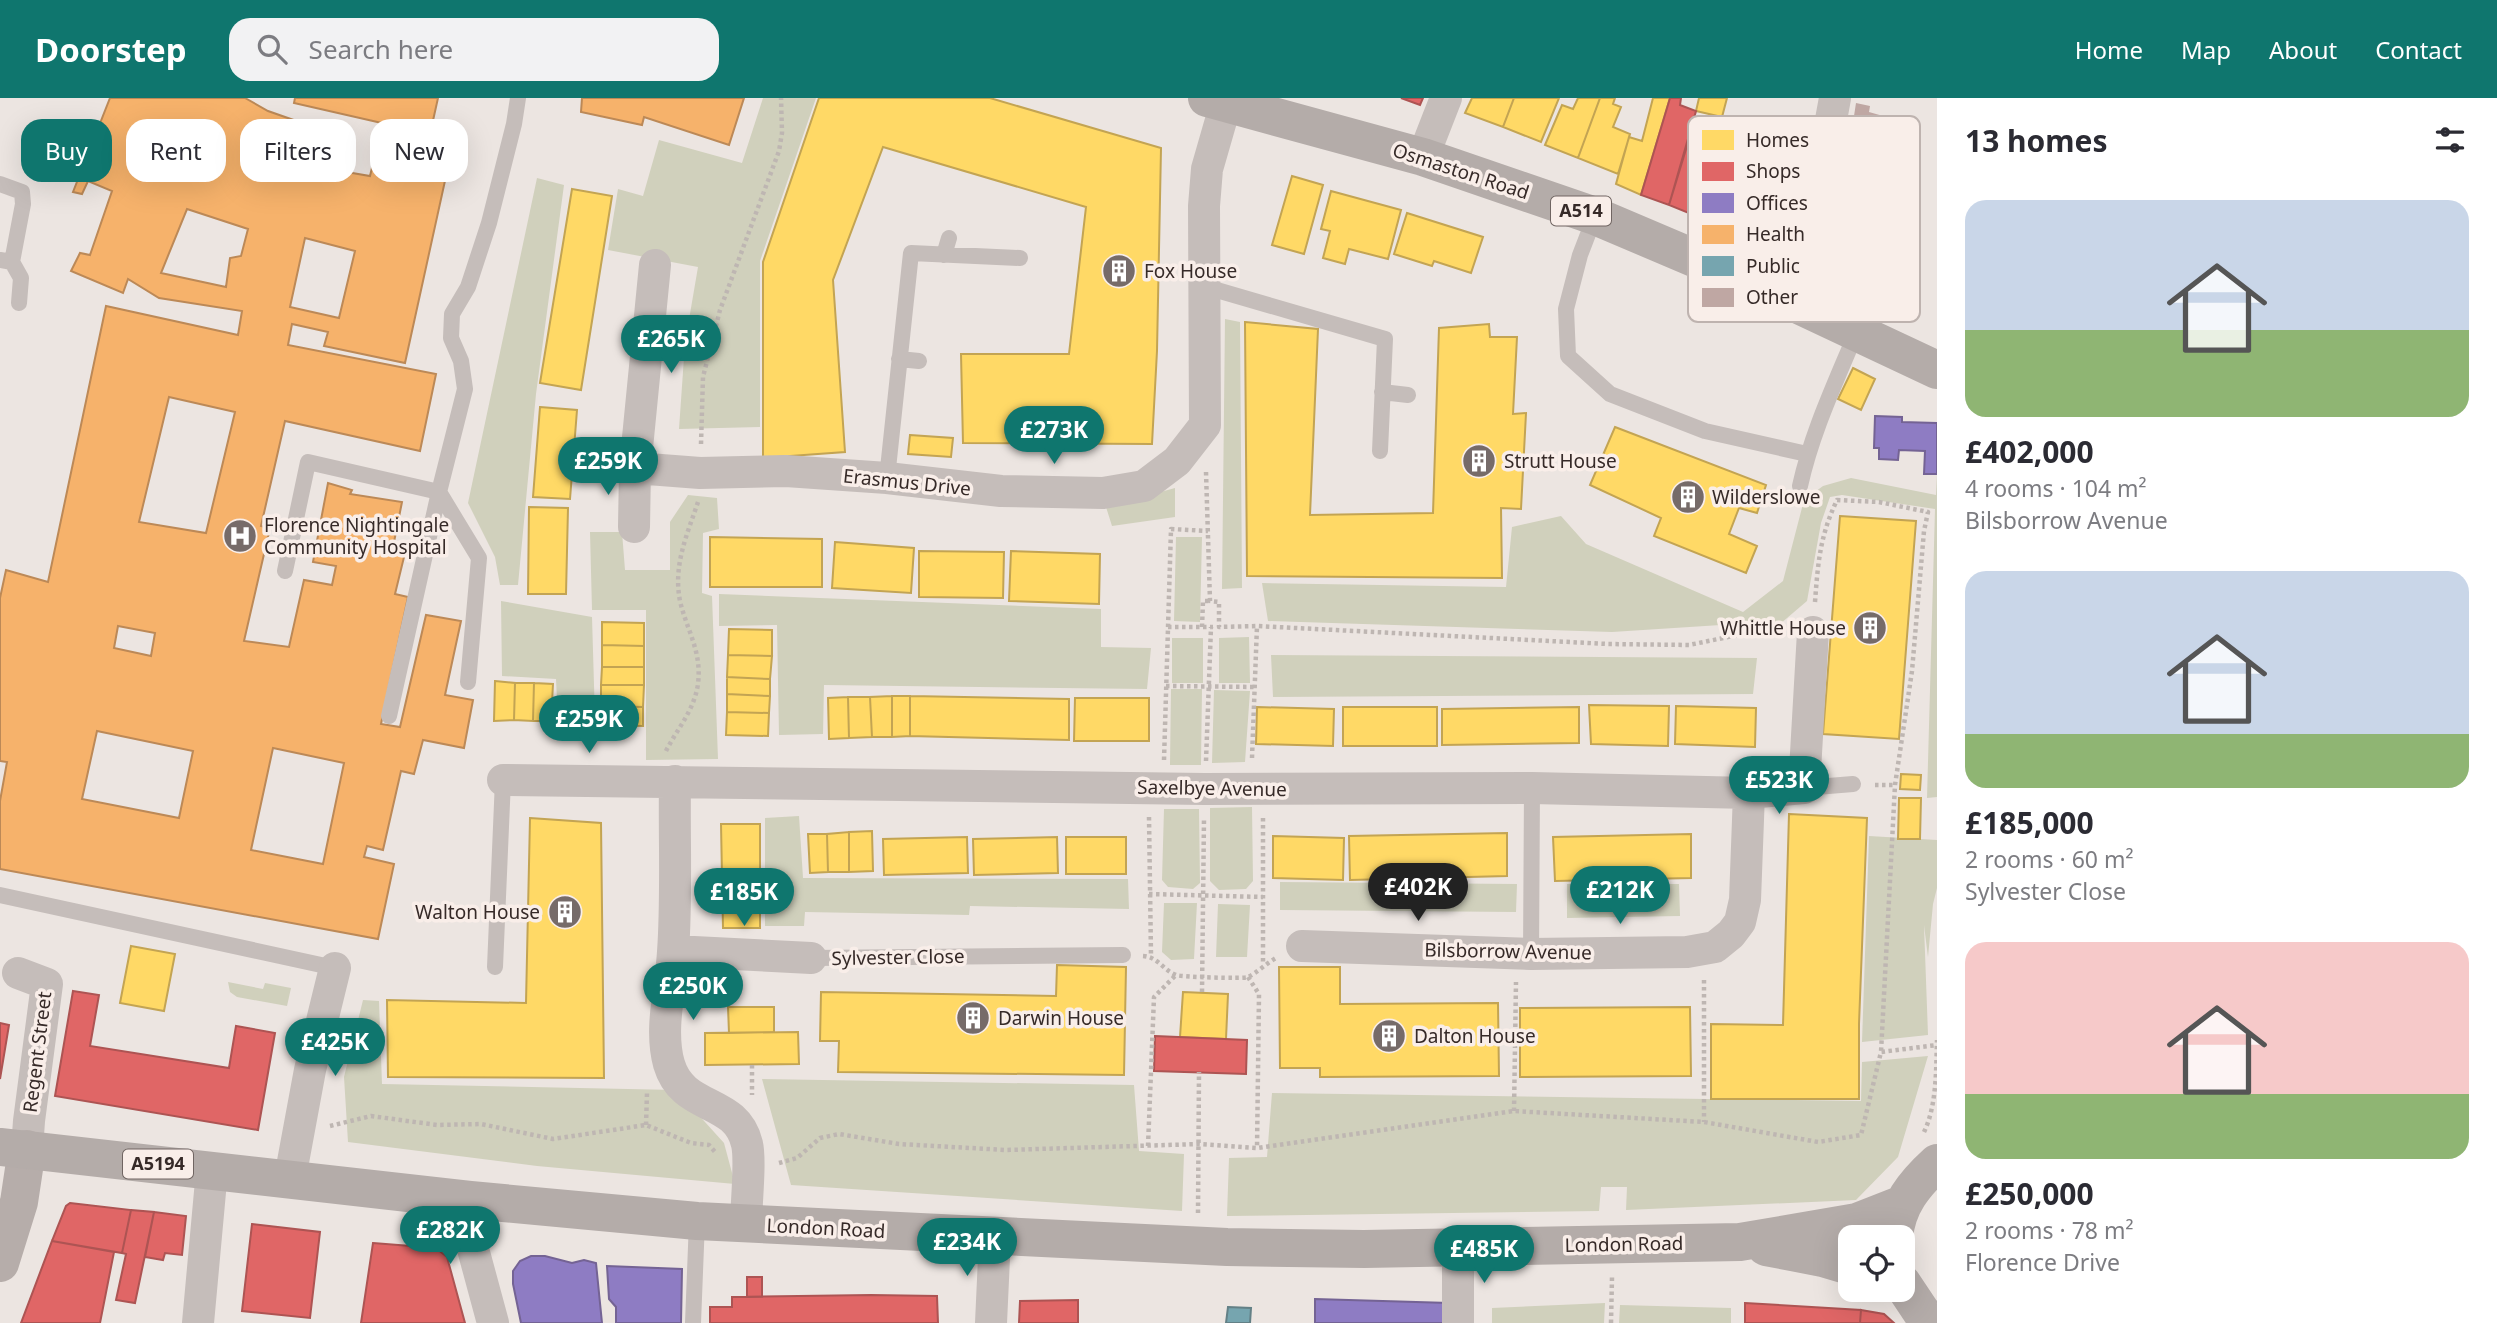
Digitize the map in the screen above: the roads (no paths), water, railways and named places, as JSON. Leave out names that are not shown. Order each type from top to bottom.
[{"type":"main road","name":"Osmaston Road","points":[[1216,101],[1423,157],[1595,216],[1688,255]]},
{"type":"main road","name":"Osmaston Road","points":[[1835,322],[1937,370]]},
{"type":"main road","name":"London Road","points":[[13,1148],[470,1200],[746,1225],[1239,1247],[1458,1248],[1740,1242],[1846,1224],[1898,1221]]},
{"type":"main road","points":[[0,1263],[19,1202],[13,1148]]},
{"type":"main road","points":[[1898,1221],[1917,1181],[1937,1163]]},
{"type":"main road","name":"London Road","points":[[1740,1242],[1838,1262]]},
{"type":"main road","points":[[1915,1302],[1934,1323]]},
{"type":"street","points":[[1423,157],[1446,98]]},
{"type":"street","points":[[1832,116],[1835,98]]},
{"type":"street","points":[[1203,286],[1204,206],[1216,101]]},
{"type":"street","points":[[634,527],[635,468],[655,265]]},
{"type":"street","name":"Erasmus Drive","points":[[635,468],[700,473],[786,471],[887,478],[1001,491],[1103,494],[1144,486],[1177,461],[1205,425],[1203,286]]},
{"type":"street","points":[[1804,788],[1813,632]]},
{"type":"street","name":"Saxelbye Avenue","points":[[503,780],[1205,789],[1532,788],[1749,793],[1804,788]]},
{"type":"street","points":[[663,781],[674,951],[666,1027],[668,1062],[676,1082],[692,1097],[721,1110],[737,1121],[747,1146],[746,1225]]},
{"type":"street","name":"Bilsborrow Avenue","points":[[1302,946],[1524,953],[1704,950],[1722,943],[1740,922],[1745,900],[1749,793]]},
{"type":"street","name":"Sylvester Close","points":[[674,951],[811,958]]},
{"type":"street","points":[[290,1178],[296,1138],[335,968]]},
{"type":"street","name":"Regent Street","points":[[13,1148],[29,1121],[47,984],[18,974]]},
{"type":"street","points":[[198,1323],[212,1170]]},
{"type":"street","points":[[470,1200],[473,1249],[493,1323]]},
{"type":"street","points":[[991,1323],[995,1236]]},
{"type":"street","points":[[1458,1248],[1458,1323]]},
{"type":"lane","points":[[389,716],[465,389],[461,361],[450,338],[452,314],[468,287],[489,223],[518,98]]},
{"type":"lane","points":[[0,184],[22,192],[23,204],[6,261],[21,278],[19,303]]},
{"type":"lane","points":[[1595,216],[1580,255],[1566,309],[1568,356],[1610,394],[1705,431],[1807,454]]},
{"type":"lane","points":[[944,255],[949,238]]},
{"type":"lane","points":[[887,478],[899,359],[901,284],[911,253],[944,255],[979,263],[1020,258]]},
{"type":"lane","points":[[1203,286],[1385,339],[1380,451]]},
{"type":"lane","points":[[1319,320],[1323,303]]},
{"type":"lane","points":[[1800,486],[1819,417],[1856,332]]},
{"type":"lane","points":[[899,359],[919,360]]},
{"type":"lane","points":[[1382,393],[1408,395]]},
{"type":"lane","points":[[285,570],[308,462],[439,492],[479,558],[468,682]]},
{"type":"lane","points":[[495,967],[503,780]]},
{"type":"lane","points":[[1804,788],[1853,784]]},
{"type":"lane","points":[[1524,953],[1532,788]]},
{"type":"lane","points":[[0,895],[335,968]]},
{"type":"lane","name":"Sylvester Close","points":[[811,958],[1123,955]]},
{"type":"lane","points":[[693,1323],[697,1221]]},
{"type":"place","name":"Fox House","points":[[1119,271]]},
{"type":"place","name":"Strutt House","points":[[1479,461]]},
{"type":"place","name":"Wilderslowe","points":[[1688,497]]},
{"type":"place","name":"Florence Nightingale Community Hospital","points":[[240,536]]},
{"type":"place","name":"Whittle House","points":[[1870,628]]},
{"type":"place","name":"Walton House","points":[[565,912]]},
{"type":"place","name":"Darwin House","points":[[973,1018]]},
{"type":"place","name":"Dalton House","points":[[1389,1036]]}]
